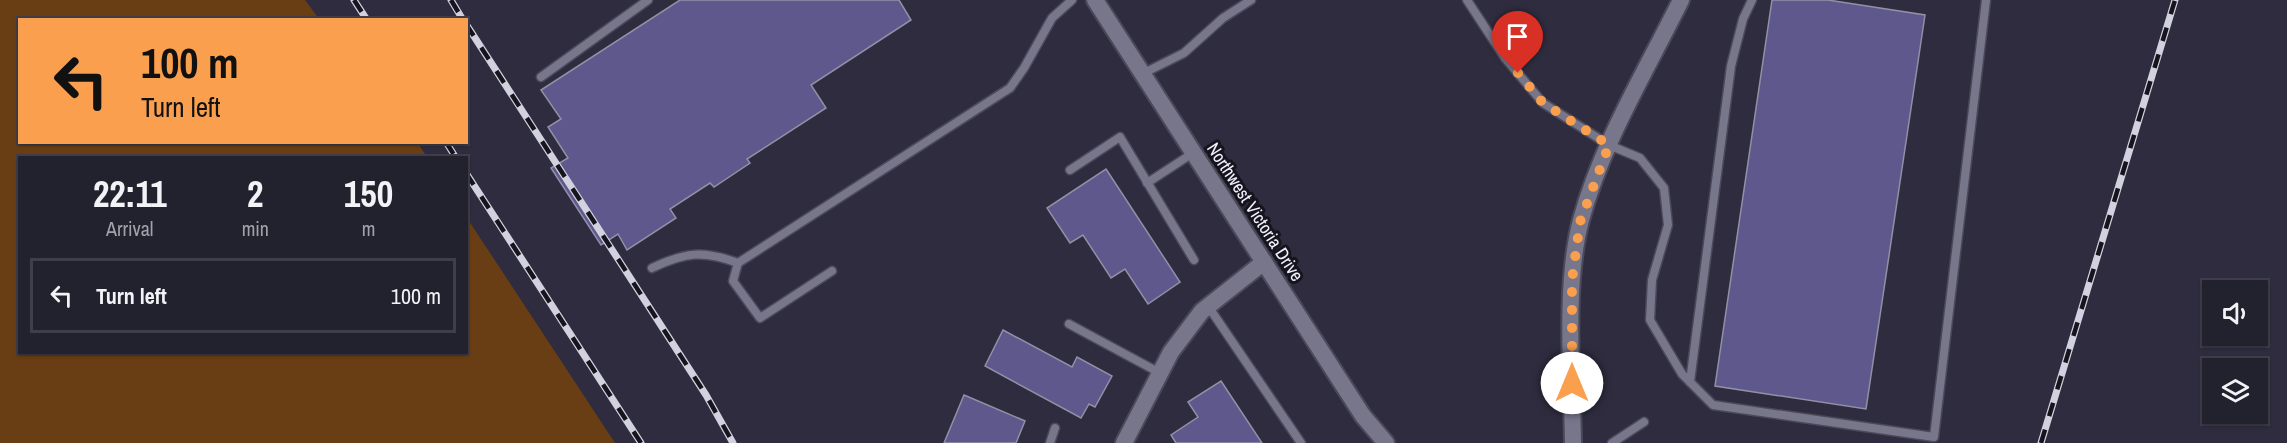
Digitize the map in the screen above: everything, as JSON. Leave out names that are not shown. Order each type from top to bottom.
[{"type":"street","name":"Northwest Victoria Drive","points":[[1095,0],[1363,417],[1386,443]]},
{"type":"street","points":[[1573,443],[1572,280],[1580,222],[1609,145],[1681,0]]},
{"type":"street","points":[[1124,443],[1171,352],[1208,306],[1263,262]]},
{"type":"lane","points":[[541,77],[648,0]]},
{"type":"lane","points":[[832,271],[760,318],[733,281],[738,263],[1010,88],[1052,18],[1072,0]]},
{"type":"lane","points":[[1142,74],[1184,53],[1223,18],[1251,0]]},
{"type":"lane","points":[[1467,0],[1505,58],[1543,103],[1609,145],[1640,158],[1664,188],[1668,225],[1652,280],[1650,320],[1682,374],[1713,405],[1934,437],[1986,0]]},
{"type":"lane","points":[[1690,382],[1731,66],[1743,19],[1752,0]]},
{"type":"lane","points":[[1070,170],[1120,137],[1194,260]]},
{"type":"lane","points":[[1147,183],[1193,153]]},
{"type":"lane","points":[[652,268],[689,253],[717,255],[738,263]]},
{"type":"lane","points":[[1208,306],[1301,443]]},
{"type":"lane","points":[[1069,324],[1160,373]]},
{"type":"lane","points":[[1612,443],[1644,422]]},
{"type":"lane","points":[[1050,443],[1055,428]]},
{"type":"shaded area","points":[[0,0],[305,0],[318,18],[18,18],[18,144],[418,144],[426,156],[18,156],[18,354],[468,354],[468,220],[615,443],[0,443]]},
{"type":"building","points":[[680,0],[899,0],[911,20],[811,85],[826,108],[747,159],[750,163],[714,187],[710,183],[670,209],[676,218],[627,250],[618,234],[601,245],[551,168],[568,158],[548,127],[561,119],[541,90]]},
{"type":"building","points":[[1772,0],[1828,0],[1925,15],[1866,409],[1715,386]]},
{"type":"building","points":[[1106,169],[1180,282],[1148,304],[1125,269],[1111,278],[1083,235],[1070,243],[1047,208]]},
{"type":"building","points":[[1003,330],[1072,367],[1077,357],[1112,376],[1095,407],[1089,404],[1081,418],[985,366]]},
{"type":"building","points":[[1221,381],[1262,443],[1176,443],[1171,435],[1198,417],[1188,402]]},
{"type":"building","points":[[964,395],[1025,421],[1016,443],[944,443]]},
{"type":"railway","points":[[354,0],[366,18]]},
{"type":"railway","points":[[451,0],[462,18]]},
{"type":"railway","points":[[2041,443],[2175,0]]},
{"type":"railway","points":[[468,27],[706,395],[733,443]]},
{"type":"railway","points":[[447,144],[455,156]]},
{"type":"railway","points":[[468,176],[641,443]]},
{"type":"route","points":[[1518,73],[1543,103],[1609,145],[1593,182],[1580,222],[1572,280],[1572,383]]}]
